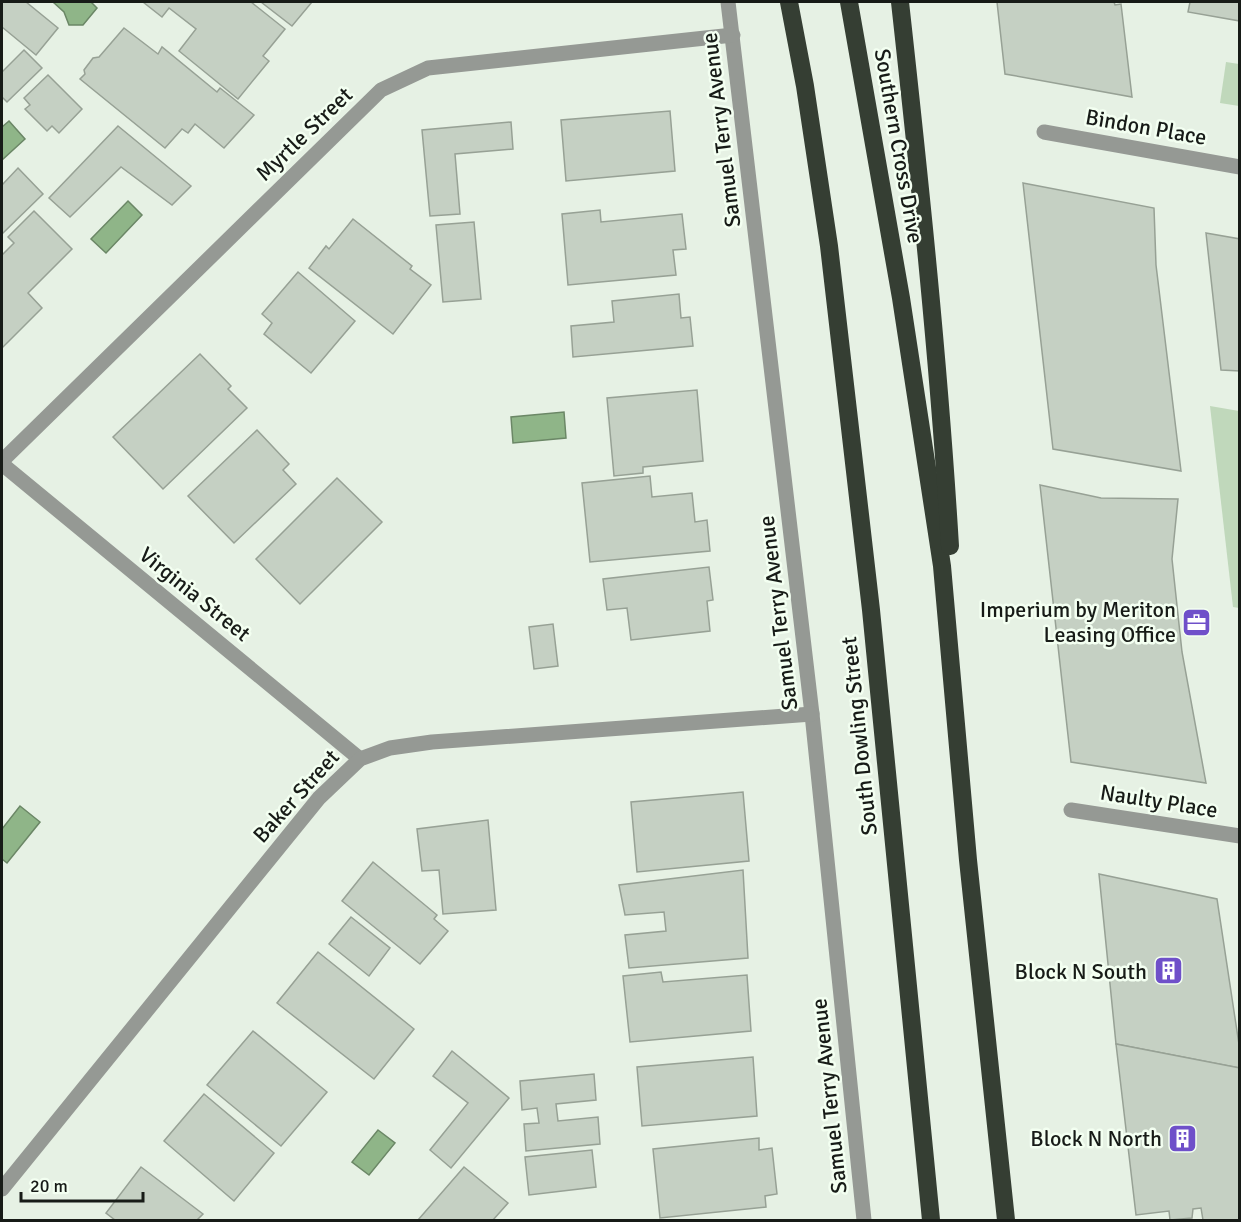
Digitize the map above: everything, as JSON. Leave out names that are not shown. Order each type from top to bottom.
[{"type":"highway","name":"South Dowling Street","points":[[789,2],[805,86],[830,246],[871,610],[932,1221]]},
{"type":"highway","name":"Southern Cross Drive","points":[[849,2],[901,298],[942,566],[968,860]]},
{"type":"highway","points":[[900,2],[918,170],[946,481],[968,860],[1006,1221]]},
{"type":"street","name":"Samuel Terry Avenue","points":[[729,2],[812,714],[864,1221]]},
{"type":"street","name":"Myrtle Street","points":[[2,462],[381,90],[428,68],[733,35]]},
{"type":"street","name":"Bindon Place","points":[[1044,132],[1239,166]]},
{"type":"street","name":"Virginia Street","points":[[2,462],[360,759]]},
{"type":"street","name":"Baker Street","points":[[2,1189],[319,798],[360,759],[390,748],[432,742],[812,714]]},
{"type":"street","name":"Naulty Place","points":[[1071,810],[1239,836]]},
{"type":"shaded area","points":[[53,2],[91,2],[97,8],[83,25],[69,25],[64,12]]},
{"type":"shaded area","points":[[1226,62],[1239,64],[1239,106],[1220,103]]},
{"type":"shaded area","points":[[9,121],[25,139],[2,160],[2,127]]},
{"type":"shaded area","points":[[128,201],[142,215],[106,253],[91,239]]},
{"type":"shaded area","points":[[1210,406],[1239,411],[1239,608],[1233,607]]},
{"type":"shaded area","points":[[564,412],[566,438],[513,443],[511,417]]},
{"type":"shaded area","points":[[20,806],[40,822],[7,863],[2,859],[2,829]]},
{"type":"shaded area","points":[[378,1130],[395,1143],[369,1175],[352,1162]]},
{"type":"building","points":[[2,2],[26,2],[58,28],[36,55],[2,27]]},
{"type":"building","points":[[143,2],[251,2],[285,29],[263,56],[269,61],[238,99],[179,51],[196,29],[169,8],[162,17]]},
{"type":"building","points":[[261,2],[312,2],[292,26]]},
{"type":"building","points":[[997,2],[1114,2],[1115,5],[1121,4],[1132,97],[1005,74]]},
{"type":"building","points":[[1190,2],[1240,2],[1240,21],[1188,12]]},
{"type":"building","points":[[124,28],[158,54],[162,47],[217,92],[220,88],[254,115],[224,148],[195,124],[188,133],[182,129],[165,148],[80,79],[93,58],[99,57]]},
{"type":"building","points":[[24,50],[42,68],[7,102],[2,97],[2,72]]},
{"type":"building","points":[[48,75],[82,109],[59,133],[52,126],[47,131],[25,109],[30,105],[24,98]]},
{"type":"building","points":[[670,111],[675,171],[566,181],[561,120]]},
{"type":"building","points":[[511,122],[513,149],[455,154],[460,214],[430,216],[422,130]]},
{"type":"building","points":[[118,126],[191,186],[172,205],[121,167],[70,217],[49,198]]},
{"type":"building","points":[[18,168],[43,194],[2,234],[2,185]]},
{"type":"building","points":[[1023,183],[1154,208],[1156,265],[1181,471],[1053,449]]},
{"type":"building","points":[[600,210],[601,222],[682,214],[686,249],[673,250],[676,275],[568,285],[562,214]]},
{"type":"building","points":[[34,211],[72,249],[28,293],[42,308],[2,348],[2,255],[14,243],[8,237]]},
{"type":"building","points":[[353,219],[412,266],[410,269],[431,285],[393,334],[309,268],[326,246],[329,249]]},
{"type":"building","points":[[474,222],[481,299],[443,302],[436,225]]},
{"type":"building","points":[[1206,233],[1240,239],[1240,371],[1221,370]]},
{"type":"building","points":[[298,272],[355,321],[311,373],[264,334],[272,323],[262,314]]},
{"type":"building","points":[[679,294],[681,318],[690,317],[693,346],[573,357],[571,326],[614,322],[612,301]]},
{"type":"building","points":[[200,354],[231,386],[228,389],[247,408],[163,489],[113,437]]},
{"type":"building","points":[[697,390],[703,461],[643,467],[643,473],[614,476],[607,398]]},
{"type":"building","points":[[257,430],[289,464],[283,470],[296,484],[234,543],[188,496]]},
{"type":"building","points":[[650,476],[652,497],[692,493],[695,522],[707,520],[710,551],[590,562],[582,483]]},
{"type":"building","points":[[337,478],[382,522],[300,604],[256,559]]},
{"type":"building","points":[[1040,485],[1101,498],[1178,499],[1172,559],[1182,652],[1206,783],[1071,762]]},
{"type":"building","points":[[709,567],[713,600],[707,601],[710,631],[631,640],[627,608],[607,610],[603,579]]},
{"type":"building","points":[[553,624],[558,666],[534,669],[529,627]]},
{"type":"building","points":[[743,792],[749,861],[637,872],[631,802]]},
{"type":"building","points":[[488,820],[496,910],[443,914],[439,870],[422,871],[417,829]]},
{"type":"building","points":[[373,862],[437,915],[434,919],[448,931],[420,964],[342,901]]},
{"type":"building","points":[[743,870],[748,958],[629,968],[625,935],[666,931],[664,912],[625,915],[619,885]]},
{"type":"building","name":"Block N South","points":[[1099,874],[1217,899],[1240,1051],[1240,1068],[1116,1044]]},
{"type":"building","points":[[351,917],[390,948],[369,976],[329,944]]},
{"type":"building","points":[[318,952],[414,1029],[374,1079],[277,1003]]},
{"type":"building","points":[[661,972],[663,982],[747,975],[751,1031],[630,1042],[623,976]]},
{"type":"building","points":[[253,1031],[327,1092],[281,1146],[207,1085]]},
{"type":"building","name":"Block N North","points":[[1116,1044],[1240,1068],[1240,1220],[1203,1220],[1201,1208],[1193,1209],[1192,1218],[1170,1220],[1169,1211],[1136,1215]]},
{"type":"building","points":[[452,1051],[509,1098],[451,1168],[430,1150],[468,1103],[433,1076]]},
{"type":"building","points":[[753,1057],[757,1116],[642,1126],[637,1067]]},
{"type":"building","points":[[594,1074],[596,1100],[556,1104],[558,1121],[598,1117],[600,1144],[526,1151],[524,1124],[539,1123],[537,1108],[522,1110],[520,1081]]},
{"type":"building","points":[[204,1094],[274,1153],[234,1201],[164,1141]]},
{"type":"building","points":[[759,1138],[759,1150],[772,1148],[777,1194],[765,1196],[766,1207],[660,1218],[653,1149]]},
{"type":"building","points":[[592,1150],[596,1187],[529,1195],[525,1157]]},
{"type":"building","points":[[141,1167],[203,1214],[197,1220],[115,1220],[106,1213]]},
{"type":"building","points":[[464,1167],[508,1203],[493,1220],[418,1220]]},
{"type":"place","name":"Imperium by Meriton Leasing Office","points":[[1197,622]]},
{"type":"place","name":"Block N South","points":[[1168,971]]},
{"type":"place","name":"Block N North","points":[[1183,1138]]}]
